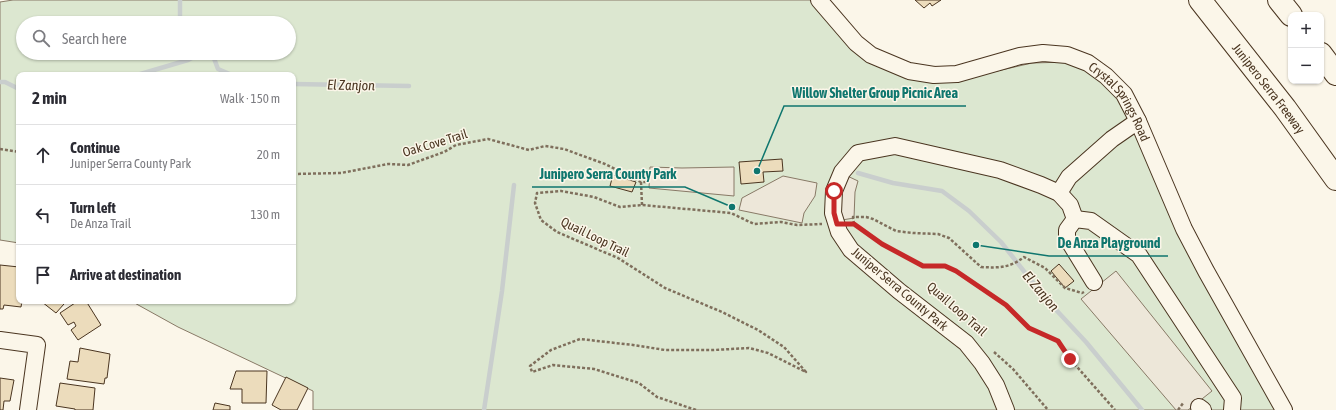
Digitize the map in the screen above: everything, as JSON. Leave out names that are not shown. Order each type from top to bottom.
[{"type":"highway","name":"Junipero Serra Freeway","points":[[1200,0],[1285,108],[1336,179]]},
{"type":"highway","points":[[1279,0],[1289,12]]},
{"type":"highway","points":[[1324,58],[1336,74]]},
{"type":"street","name":"Crystal Springs Road","points":[[819,0],[856,43],[871,55],[909,71],[934,75],[957,74],[1020,56],[1043,53],[1067,55],[1088,63],[1106,76],[1124,94],[1138,121],[1184,229],[1284,410]]},
{"type":"street","points":[[1059,193],[1069,177],[1112,139],[1138,121]]},
{"type":"street","name":"Juniper Serra County Park","points":[[1006,410],[996,385],[982,363],[966,343],[899,291],[851,250],[839,232],[842,224],[834,213],[834,191],[842,172],[858,153],[895,146],[1000,170],[1041,185],[1059,193],[1070,205],[1075,219]]},
{"type":"street","points":[[1091,286],[1067,238],[1067,230],[1075,219],[1091,221],[1139,255],[1233,398],[1232,410]]},
{"type":"street","points":[[0,340],[37,345],[28,410]]},
{"type":"path","name":"Oak Cove Trail","points":[[296,174],[341,173],[388,164],[408,165],[444,152],[456,145],[488,139],[529,150],[545,146],[564,149],[605,164],[641,182],[648,182]]},
{"type":"path","points":[[0,149],[16,152]]},
{"type":"path","points":[[641,182],[642,205]]},
{"type":"path","name":"Quail Loop Trail","points":[[696,410],[657,397],[638,383],[594,369],[553,365],[532,372],[530,366],[551,350],[580,339],[665,350],[749,348],[768,353],[806,372],[784,347],[758,330],[722,312],[665,288],[618,258],[558,232],[541,220],[535,203],[537,193],[561,191],[594,197],[620,207],[642,205],[731,213],[754,224],[781,222],[797,224],[854,224]]},
{"type":"path","points":[[1091,286],[1082,293],[1065,288],[1045,268],[1024,257],[1016,263],[999,268],[981,267],[949,238],[938,234],[896,231],[873,219],[866,217],[854,217],[854,224],[882,244],[923,266],[945,266],[956,271],[1006,305],[1029,328],[1058,341],[1070,359],[1115,410]]},
{"type":"path","points":[[842,224],[852,229]]},
{"type":"path","name":"Quail Loop Trail","points":[[990,350],[1013,369],[1048,410]]},
{"type":"green space","points":[[13,0],[810,0],[818,11],[891,69],[984,74],[1032,63],[1067,62],[1090,69],[1112,89],[1123,105],[1278,410],[313,410],[313,391],[178,327],[136,304],[296,304],[296,72],[16,72],[16,243],[0,240],[0,2]]},
{"type":"shaded area","points":[[650,167],[734,167],[734,196],[649,188]]},
{"type":"shaded area","points":[[841,173],[858,181],[855,192],[854,218],[836,221]]},
{"type":"shaded area","points":[[783,176],[817,183],[815,196],[804,213],[802,223],[739,210],[742,198]]},
{"type":"shaded area","points":[[1116,271],[1212,391],[1188,410],[1176,410],[1081,299]]},
{"type":"building","points":[[915,0],[941,0],[932,6],[930,3],[924,8]]},
{"type":"building","points":[[782,159],[783,171],[763,172],[764,182],[741,184],[739,162]]},
{"type":"building","points":[[613,175],[636,182],[632,192],[610,186]]},
{"type":"building","points":[[1059,264],[1074,281],[1065,288],[1051,271]]},
{"type":"building","points":[[0,265],[16,267],[16,304],[22,304],[21,307],[4,305],[3,309],[0,309]]},
{"type":"building","points":[[45,304],[64,304],[56,313]]},
{"type":"building","points":[[74,304],[88,304],[101,325],[78,340],[71,330],[76,326],[74,322],[68,325],[60,313]]},
{"type":"building","points":[[80,348],[110,354],[107,378],[105,378],[104,384],[67,379],[70,361],[78,362]]},
{"type":"building","points":[[236,371],[267,371],[266,403],[242,403],[242,389],[230,389]]},
{"type":"building","points":[[286,377],[308,388],[297,410],[281,410],[272,405]]},
{"type":"building","points":[[0,378],[14,380],[10,401],[4,401],[3,410],[0,410]]},
{"type":"building","points":[[60,383],[95,388],[93,410],[75,410],[56,406]]},
{"type":"building","points":[[215,403],[230,406],[230,410],[213,410]]},
{"type":"waterway","points":[[180,0],[180,16]]},
{"type":"waterway","points":[[147,72],[188,60]]},
{"type":"waterway","name":"El Zanjon","points":[[215,60],[218,69],[225,72]]},
{"type":"waterway","points":[[0,82],[5,82],[16,88]]},
{"type":"waterway","name":"El Zanjon","points":[[296,84],[409,86]]},
{"type":"waterway","name":"El Zanjon","points":[[858,173],[893,183],[942,191],[969,211],[1001,242],[1045,298],[1086,342],[1142,410]]},
{"type":"waterway","points":[[484,410],[502,291],[514,185]]},
{"type":"place","name":"Willow Shelter Group Picnic Area","points":[[757,171]]},
{"type":"place","name":"Junipero Serra County Park","points":[[732,207]]},
{"type":"place","name":"De Anza Playground","points":[[976,245]]},
{"type":"route","points":[[834,191],[834,213],[837,224],[854,224],[882,244],[923,266],[945,266],[956,271],[1006,305],[1029,328],[1058,341],[1070,359]]}]
